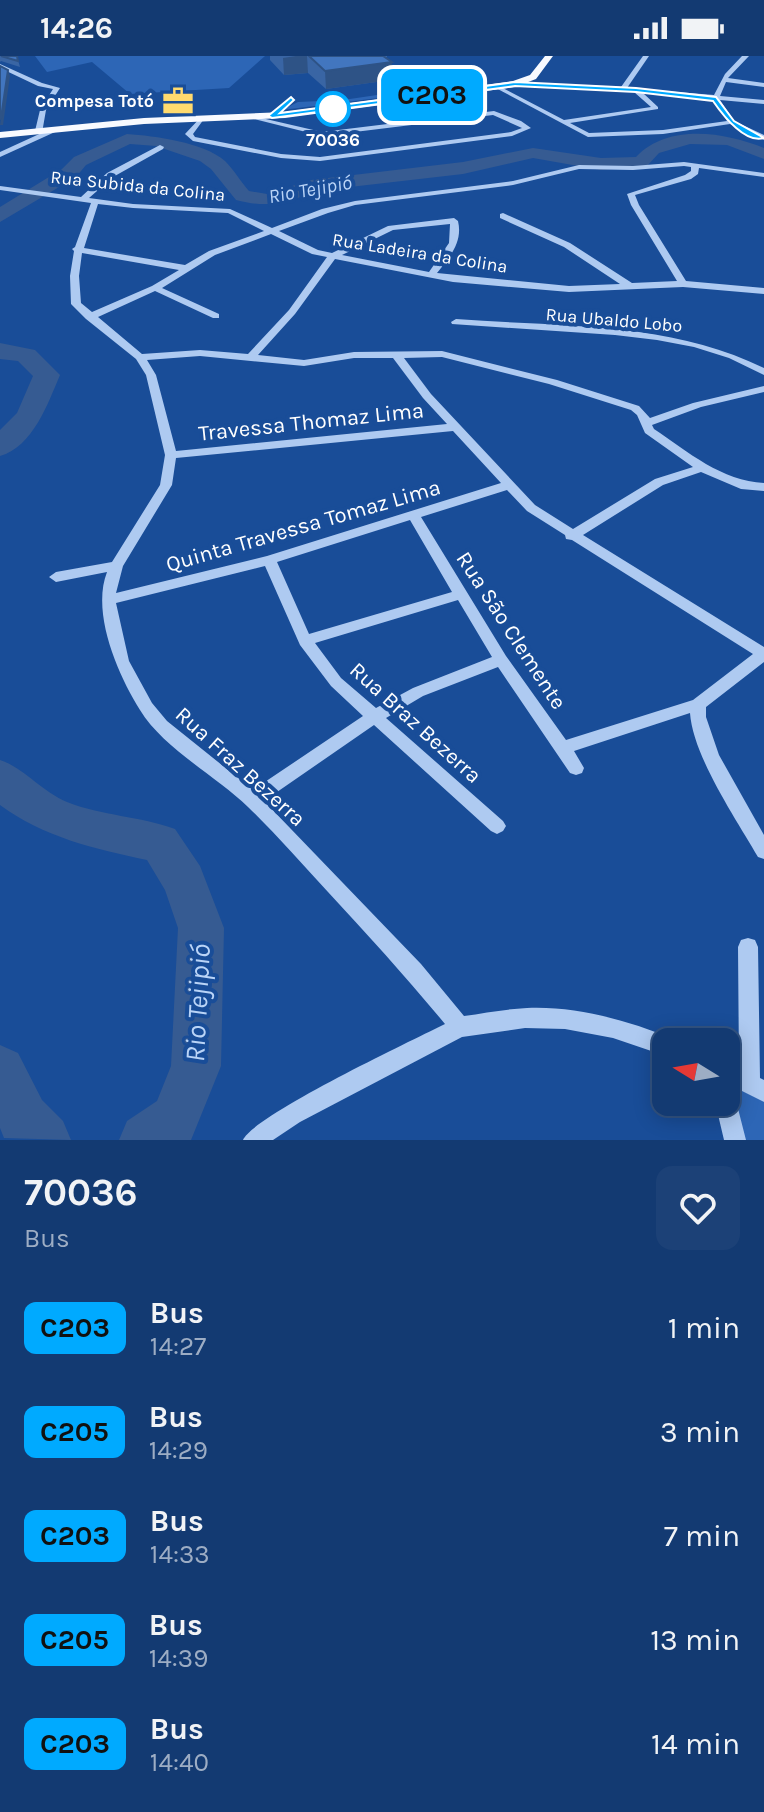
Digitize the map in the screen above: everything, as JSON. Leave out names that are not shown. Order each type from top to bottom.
[{"type":"main road","points":[[0,135],[285,115],[515,84],[533,77],[549,56]]},
{"type":"street","points":[[623,89],[646,56]]},
{"type":"street","points":[[716,99],[734,65],[746,56]]},
{"type":"street","points":[[0,66],[21,73],[35,85],[57,88],[43,110],[39,131]]},
{"type":"street","points":[[725,80],[764,85]]},
{"type":"street","points":[[515,84],[623,89],[764,102]]},
{"type":"street","points":[[495,86],[588,135],[663,132],[731,122]]},
{"type":"street","points":[[562,123],[656,108],[636,90]]},
{"type":"street","points":[[716,99],[731,122],[764,138]]},
{"type":"street","points":[[201,119],[189,134],[193,139],[281,156],[336,159],[512,134],[527,128],[494,113],[332,134],[304,132],[249,117]]},
{"type":"street","points":[[277,126],[285,115]]},
{"type":"street","name":"Rua Subida da Colina","points":[[0,155],[55,130]]},
{"type":"street","points":[[82,200],[110,175],[160,147]]},
{"type":"street","points":[[683,284],[631,194],[688,177],[695,172],[695,165]]},
{"type":"street","points":[[89,317],[155,288],[212,253],[267,231],[355,203],[498,185],[560,170],[695,165],[764,175]]},
{"type":"street","name":"Rua Subida da Colina","points":[[0,188],[95,202],[223,209],[267,231]]},
{"type":"street","points":[[95,202],[76,249],[73,280],[76,304],[140,357],[158,393],[171,455]]},
{"type":"street","points":[[503,216],[567,245],[631,287]]},
{"type":"street","points":[[250,358],[292,312],[332,256],[391,228],[447,220],[455,222],[450,250],[431,275]]},
{"type":"street","name":"Rua Ladeira da Colina","points":[[267,231],[332,256],[431,275],[569,289],[683,284],[764,291]]},
{"type":"street","points":[[76,249],[185,268]]},
{"type":"street","points":[[155,288],[216,316]]},
{"type":"street","name":"Rua Ubaldo Lobo","points":[[456,322],[657,337],[718,351],[748,361],[764,372]]},
{"type":"street","points":[[140,357],[200,353],[304,363],[354,355],[453,355],[635,408],[642,414],[649,431],[702,468],[745,486],[764,487]]},
{"type":"street","points":[[395,353],[456,427],[531,508],[571,536],[764,654],[698,704],[563,748]]},
{"type":"street","points":[[645,424],[697,405],[764,389]]},
{"type":"street","name":"Travessa Thomaz Lima","points":[[171,455],[456,427]]},
{"type":"street","name":"Rua Fraz Bezerra","points":[[171,455],[166,485],[116,566],[110,582],[108,600],[122,661],[146,707],[161,726],[252,800],[354,905],[460,1027]]},
{"type":"street","points":[[571,536],[659,482],[702,468]]},
{"type":"street","name":"Quinta Travessa Tomaz Lima","points":[[108,600],[269,560],[509,485]]},
{"type":"street","name":"Rua São Clemente","points":[[413,515],[458,595],[576,768]]},
{"type":"street","name":"Rua Braz Bezerra","points":[[269,560],[305,641],[336,682],[497,826]]},
{"type":"street","points":[[56,577],[116,566]]},
{"type":"street","points":[[305,641],[458,595]]},
{"type":"street","points":[[252,800],[374,717],[418,692],[501,660]]},
{"type":"street","points":[[698,704],[695,713],[701,735],[764,851]]},
{"type":"street","points":[[748,947],[757,1088]]},
{"type":"street","points":[[254,1140],[292,1114],[460,1027],[525,1018],[565,1019],[613,1028],[652,1041]]},
{"type":"street","points":[[729,1116],[735,1140]]},
{"type":"shaded area","points":[[35,56],[265,56],[229,88],[130,94],[92,62],[47,72]]},
{"type":"shaded area","points":[[419,87],[442,90],[282,110],[298,102],[343,100]]},
{"type":"shaded area","points":[[740,1089],[764,1102],[764,1140],[741,1140],[736,1116],[740,1116]]},
{"type":"building","points":[[309,56],[383,56],[392,62],[325,71]]},
{"type":"building","points":[[0,66],[8,70],[0,119]]},
{"type":"waterway","name":"Rio Tejipió","points":[[0,216],[69,173],[80,161],[127,139],[158,141],[206,157],[218,165],[243,196],[267,200],[286,197],[311,186],[463,168],[533,153],[601,164],[641,162],[653,149],[689,139],[730,140],[764,154]]},
{"type":"waterway","name":"Rio Tejipió","points":[[0,351],[26,355],[47,375],[29,416],[0,447]]},
{"type":"waterway","name":"Rio Tejipió","points":[[0,777],[31,805],[52,815],[96,830],[160,843],[184,881],[201,928],[196,1066],[176,1119],[146,1140]]},
{"type":"waterway","name":"Rio Tejipió","points":[[0,1071],[23,1119],[44,1140]]},
{"type":"bus line","name":"C203","points":[[291,99],[272,116],[515,84],[636,90],[716,99],[731,122],[764,138]]},
{"type":"place","name":"Compesa Totó","points":[[178,101]]},
{"type":"place","name":"70036","points":[[333,109]]}]
